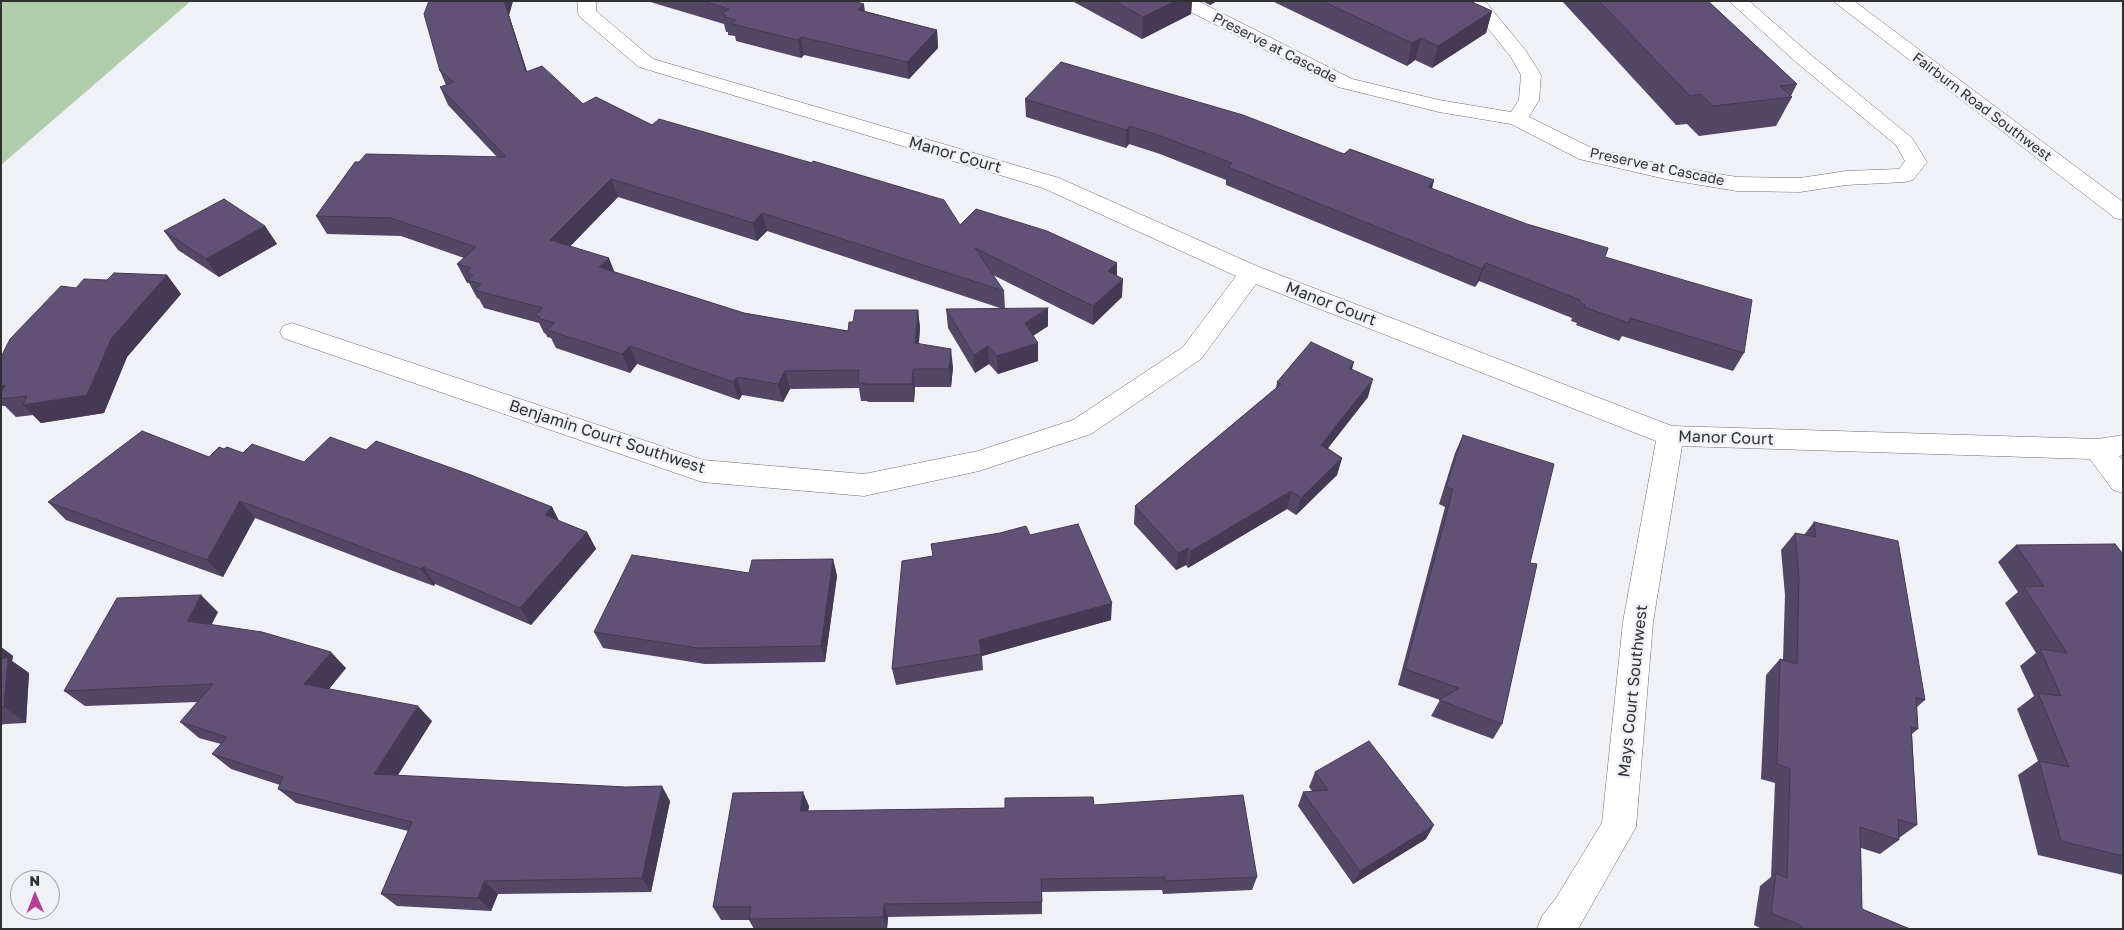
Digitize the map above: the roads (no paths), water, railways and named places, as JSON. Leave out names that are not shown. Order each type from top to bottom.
[{"type":"street","name":"Manor Court","points":[[587,1],[587,13],[646,63],[1051,183],[1251,273],[1670,436],[2110,447]]},
{"type":"street","name":"Preserve at Cascade","points":[[1183,1],[1345,84],[1439,106],[1517,119],[1587,154],[1670,173],[1737,184],[1800,185],[1846,178],[1905,176],[1916,162],[1905,142],[1804,59],[1738,1]]},
{"type":"street","points":[[1476,1],[1519,55],[1531,75],[1529,100],[1517,119]]},
{"type":"street","name":"Fairburn Road Southwest","points":[[1842,1],[2123,213]]},
{"type":"street","name":"Benjamin Court Southwest","points":[[292,332],[702,471],[864,485],[979,461],[1082,427],[1192,353],[1251,273]]},
{"type":"street","name":"Mays Court Southwest","points":[[1555,929],[1569,911],[1619,827],[1638,622],[1670,436]]},
{"type":"street","points":[[2110,447],[2123,482]]}]
